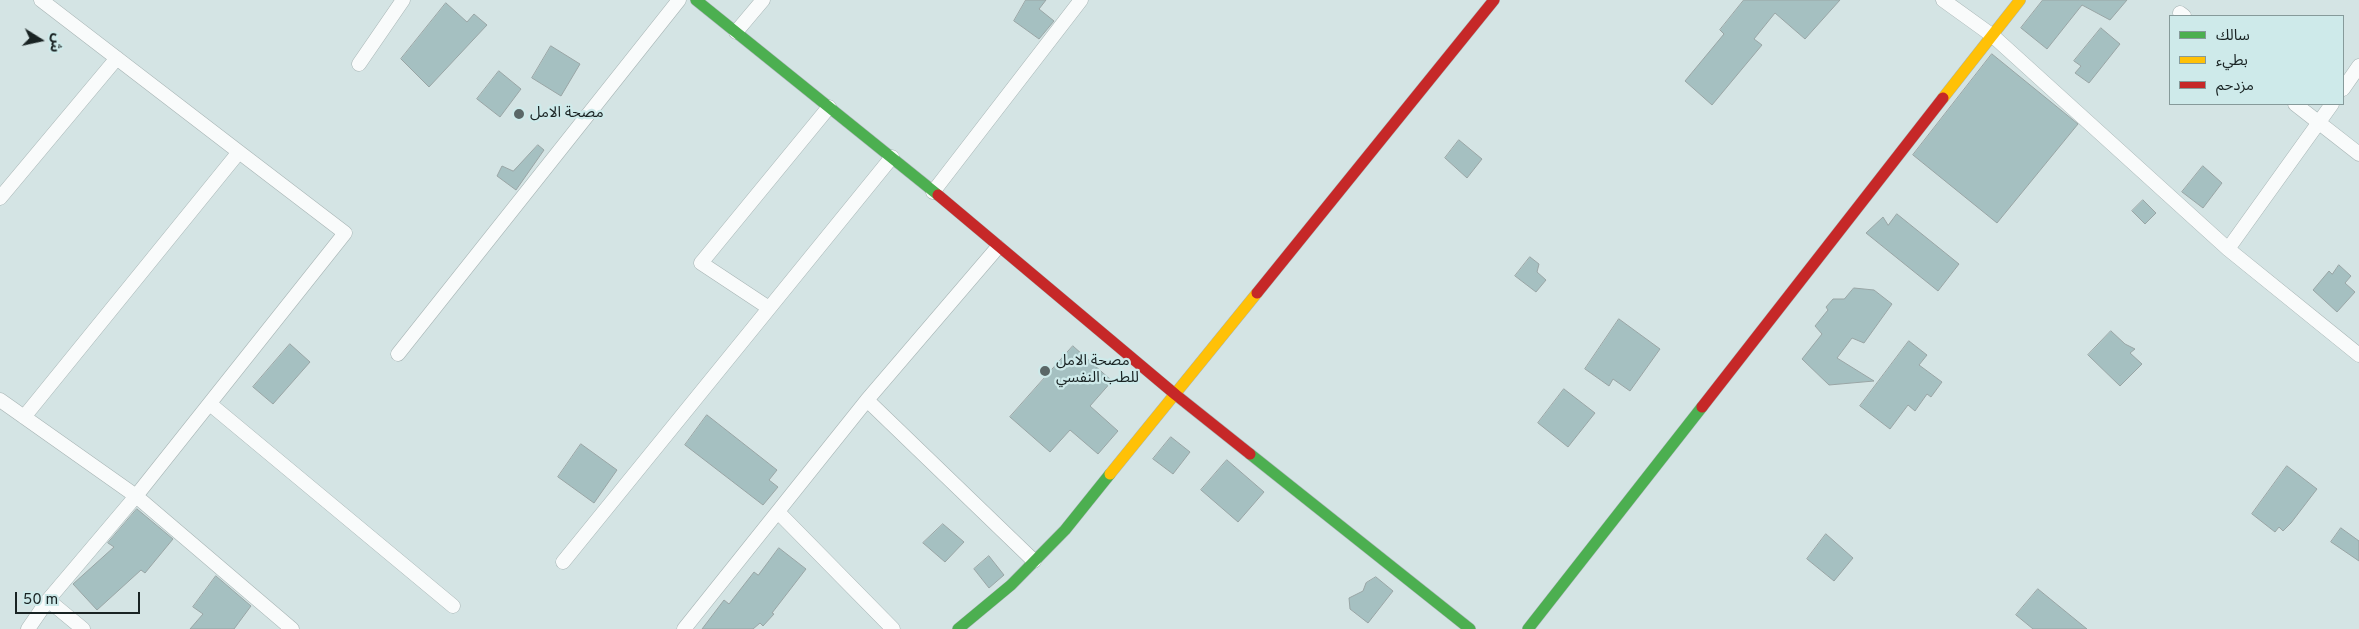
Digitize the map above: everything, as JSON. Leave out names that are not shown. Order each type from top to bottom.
[{"type":"street","points":[[28,629],[48,600],[136,496],[345,233],[41,0]]},
{"type":"street","points":[[359,64],[403,0]]},
{"type":"street","points":[[398,354],[680,0]]},
{"type":"street","points":[[696,0],[892,157],[1176,395],[1470,629]]},
{"type":"street","points":[[736,32],[763,0]]},
{"type":"street","points":[[933,192],[1081,0]]},
{"type":"street","points":[[958,629],[1011,584],[1065,530],[1494,0]]},
{"type":"street","points":[[1943,0],[1993,36],[2228,249],[2359,355]]},
{"type":"street","points":[[1528,629],[2020,0]]},
{"type":"street","points":[[0,198],[117,58]]},
{"type":"street","points":[[2344,88],[2359,66]]},
{"type":"street","points":[[2295,105],[2359,154]]},
{"type":"street","points":[[2228,249],[2331,105]]},
{"type":"street","points":[[769,308],[701,263],[829,107]]},
{"type":"street","points":[[24,417],[239,152]]},
{"type":"street","points":[[563,562],[892,157]]},
{"type":"street","points":[[684,629],[867,400],[998,247]]},
{"type":"street","points":[[0,400],[136,496],[292,629]]},
{"type":"street","points":[[867,400],[1034,561]]},
{"type":"street","points":[[210,404],[453,606]]},
{"type":"street","points":[[778,512],[893,629]]},
{"type":"street","points":[[48,600],[83,629]]},
{"type":"building","points":[[1026,0],[1046,0],[1039,9],[1054,21],[1039,39],[1014,21]]},
{"type":"building","points":[[1744,0],[1840,0],[1805,39],[1775,13],[1754,39],[1762,45],[1712,105],[1685,81],[1724,34],[1720,30]]},
{"type":"building","points":[[2043,0],[2127,0],[2110,20],[2082,5],[2047,49],[2021,28]]},
{"type":"building","points":[[446,3],[467,22],[474,14],[487,25],[429,87],[401,59]]},
{"type":"building","points":[[2101,28],[2120,44],[2089,83],[2075,73],[2081,66],[2074,61]]},
{"type":"building","points":[[551,46],[580,64],[561,96],[532,78]]},
{"type":"building","points":[[1992,54],[2078,124],[1997,223],[1913,155]]},
{"type":"building","points":[[499,71],[521,89],[500,117],[477,99]]},
{"type":"building","points":[[1459,140],[1482,159],[1467,178],[1445,158]]},
{"type":"building","points":[[538,145],[544,150],[516,190],[497,176],[502,166],[513,171]]},
{"type":"building","points":[[2203,166],[2222,183],[2203,208],[2182,192]]},
{"type":"building","points":[[2143,200],[2156,213],[2145,224],[2132,211]]},
{"type":"building","points":[[1897,214],[1959,264],[1938,291],[1866,233],[1883,217],[1888,225]]},
{"type":"building","points":[[1530,257],[1539,264],[1537,272],[1546,280],[1536,292],[1515,276]]},
{"type":"building","points":[[2339,265],[2351,276],[2345,283],[2355,292],[2337,312],[2313,290],[2329,271],[2332,274]]},
{"type":"building","points":[[1854,288],[1874,290],[1892,304],[1864,343],[1852,338],[1837,358],[1874,381],[1829,385],[1802,359],[1822,334],[1815,326],[1828,310],[1826,307],[1833,299],[1844,299]]},
{"type":"building","points":[[1619,319],[1660,349],[1630,391],[1613,379],[1609,386],[1585,369]]},
{"type":"building","points":[[2111,331],[2125,344],[2135,349],[2130,353],[2142,364],[2120,386],[2088,355]]},
{"type":"building","points":[[1909,341],[1927,355],[1919,365],[1942,382],[1931,397],[1927,394],[1915,411],[1908,405],[1890,429],[1860,406]]},
{"type":"building","points":[[290,344],[310,362],[273,404],[253,387]]},
{"type":"building","points":[[1073,346],[1112,381],[1090,406],[1118,431],[1098,454],[1070,430],[1050,452],[1010,417]]},
{"type":"building","points":[[1564,389],[1595,413],[1568,447],[1538,423]]},
{"type":"building","points":[[707,415],[777,470],[769,480],[778,487],[763,505],[685,445]]},
{"type":"building","points":[[1171,437],[1190,452],[1173,474],[1153,459]]},
{"type":"building","points":[[581,444],[617,470],[594,503],[558,477]]},
{"type":"building","points":[[1227,460],[1264,492],[1238,522],[1201,490]]},
{"type":"building","points":[[2287,466],[2317,489],[2291,523],[2283,531],[2279,527],[2275,532],[2252,514]]},
{"type":"building","points":[[137,509],[173,539],[145,573],[141,570],[97,610],[73,584],[114,547],[108,543]]},
{"type":"building","points":[[943,524],[964,542],[945,562],[923,543]]},
{"type":"building","points":[[2341,528],[2359,541],[2359,561],[2331,542]]},
{"type":"building","points":[[1826,534],[1853,558],[1834,581],[1807,559]]},
{"type":"building","points":[[779,548],[806,569],[772,613],[774,614],[763,626],[760,623],[753,629],[702,629],[724,600],[729,604],[754,572],[758,575]]},
{"type":"building","points":[[989,556],[1004,575],[989,588],[974,569]]},
{"type":"building","points":[[216,576],[251,606],[234,629],[190,629],[203,614],[193,607]]},
{"type":"building","points":[[1376,577],[1393,591],[1368,623],[1350,609],[1349,598],[1363,591],[1366,583]]},
{"type":"building","points":[[2038,589],[2087,629],[2033,629],[2016,615]]},
{"type":"traffic: fast","points":[[696,0],[938,195]]},
{"type":"traffic: fast","points":[[1528,629],[1702,407]]},
{"type":"traffic: fast","points":[[1250,454],[1470,629]]},
{"type":"traffic: fast","points":[[958,629],[1011,585],[1065,530],[1110,474]]},
{"type":"traffic: slow","points":[[1943,98],[2020,0]]},
{"type":"traffic: slow","points":[[1110,474],[1257,293]]},
{"type":"traffic: jam","points":[[1257,293],[1494,0]]},
{"type":"traffic: jam","points":[[1702,407],[1943,98]]},
{"type":"traffic: jam","points":[[938,195],[1176,395],[1250,454]]},
{"type":"place","name":"مصحة الامل","points":[[519,114]]},
{"type":"place","name":"مصحة الامل للطب النفسي","points":[[1045,371]]}]
